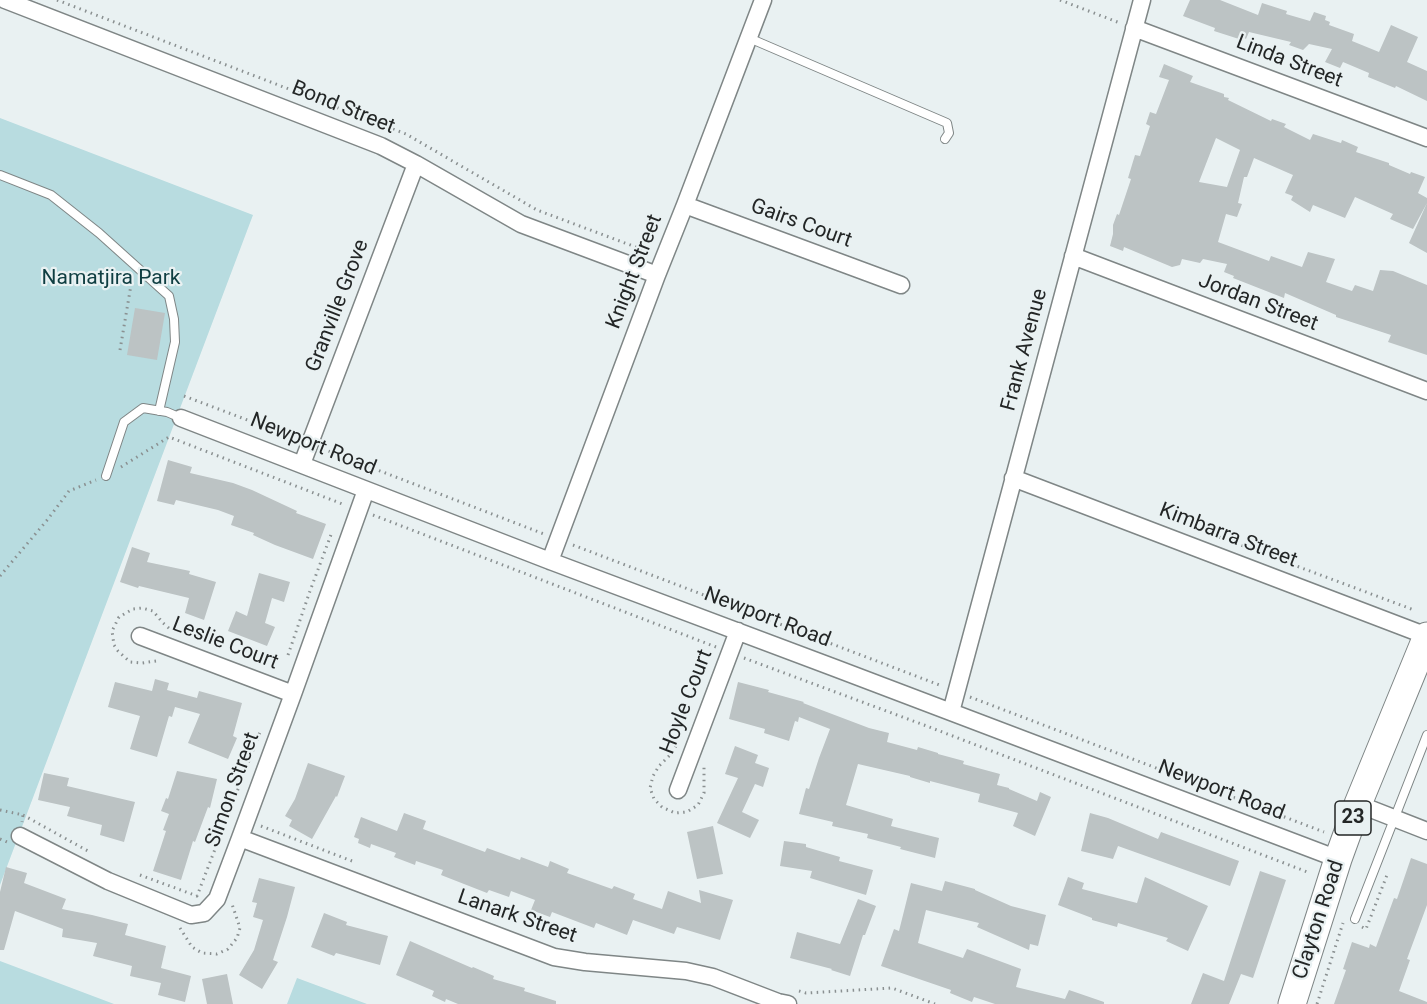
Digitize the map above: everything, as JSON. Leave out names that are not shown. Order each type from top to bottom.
[{"type":"main road","name":"Clayton Road","points":[[1292,1004],[1358,804],[1427,636]]},
{"type":"street","name":"Bond Street","points":[[5,0],[381,146],[521,224],[657,275]]},
{"type":"street","name":"Knight Street","points":[[550,561],[763,0]]},
{"type":"street","name":"Frank Avenue","points":[[951,712],[1142,0]]},
{"type":"street","name":"Linda Street","points":[[1134,28],[1427,138]]},
{"type":"street","name":"Granville Grove","points":[[302,464],[416,164]]},
{"type":"street","name":"Gairs Court","points":[[685,205],[901,285]]},
{"type":"street","name":"Jordan Street","points":[[1073,256],[1427,392]]},
{"type":"street","name":"Newport Road","points":[[181,418],[550,561],[1338,859]]},
{"type":"street","name":"Kimbarra Street","points":[[1013,478],[1427,636]]},
{"type":"street","name":"Simon Street","points":[[20,836],[108,881],[191,915],[204,913],[217,899],[366,490]]},
{"type":"street","name":"Hoyle Court","points":[[678,790],[738,631]]},
{"type":"street","name":"Leslie Court","points":[[140,636],[293,694]]},
{"type":"street","points":[[1358,804],[1427,831]]},
{"type":"street","name":"Lanark Street","points":[[240,838],[554,957],[686,971],[713,977],[778,1002],[792,997]]},
{"type":"lane","points":[[749,38],[947,123],[949,133],[945,139]]},
{"type":"lane","points":[[0,175],[51,195],[99,233],[168,296],[174,319],[175,342],[159,411]]},
{"type":"lane","points":[[106,476],[124,422],[143,408],[167,412],[181,418]]},
{"type":"lane","points":[[1355,919],[1427,735]]},
{"type":"path","points":[[1060,0],[1134,28]]},
{"type":"path","points":[[120,350],[127,300],[135,266]]},
{"type":"path","points":[[184,396],[1324,832]]},
{"type":"path","points":[[0,576],[69,491],[106,476],[169,437],[342,505]]},
{"type":"path","points":[[373,515],[1310,873]]},
{"type":"path","points":[[277,688],[334,526]]},
{"type":"path","points":[[1212,535],[1414,610]]},
{"type":"path","points":[[138,874],[197,896],[263,724]]},
{"type":"path","points":[[23,815],[96,855]]},
{"type":"path","points":[[259,825],[359,864]]},
{"type":"path","points":[[792,997],[806,993],[892,988],[935,1004]]},
{"type":"green space","name":"Namatjira Park","points":[[0,118],[253,215],[0,885]]},
{"type":"green space","points":[[0,961],[114,1004],[0,1004]]},
{"type":"green space","points":[[297,978],[367,1004],[287,1004]]},
{"type":"building","points":[[1190,0],[1220,0],[1258,15],[1262,3],[1287,11],[1286,14],[1310,21],[1314,12],[1326,16],[1325,20],[1330,22],[1329,25],[1354,34],[1352,41],[1379,52],[1391,25],[1418,37],[1407,62],[1427,71],[1427,101],[1396,86],[1395,88],[1368,77],[1369,73],[1343,62],[1340,68],[1325,62],[1332,49],[1309,44],[1303,50],[1289,45],[1291,42],[1249,32],[1246,39],[1240,35],[1239,39],[1214,31],[1215,28],[1183,16]]},
{"type":"building","points":[[1164,64],[1193,76],[1190,82],[1224,94],[1224,97],[1229,98],[1228,100],[1271,121],[1272,119],[1286,124],[1284,127],[1310,140],[1313,134],[1341,143],[1342,140],[1358,147],[1356,152],[1389,163],[1410,174],[1411,172],[1425,177],[1418,193],[1427,198],[1427,203],[1413,229],[1390,219],[1393,214],[1355,197],[1345,218],[1313,205],[1310,212],[1291,200],[1293,196],[1285,193],[1293,175],[1254,158],[1247,177],[1244,177],[1238,203],[1242,204],[1237,217],[1226,214],[1218,242],[1269,261],[1271,256],[1302,267],[1308,252],[1335,259],[1326,282],[1352,291],[1355,285],[1373,291],[1380,270],[1393,271],[1427,285],[1427,355],[1388,342],[1391,335],[1336,317],[1336,315],[1285,293],[1284,298],[1233,278],[1234,276],[1224,272],[1227,264],[1203,259],[1200,263],[1182,259],[1180,265],[1172,267],[1124,247],[1123,251],[1110,246],[1113,225],[1117,214],[1119,215],[1131,179],[1128,178],[1135,155],[1140,156],[1150,126],[1146,124],[1150,112],[1156,114],[1169,80],[1159,77]],"holes":[[[1216,138],[1240,150],[1227,187],[1199,182]]]},
{"type":"building","points":[[1427,203],[1427,253],[1409,243]]},
{"type":"building","points":[[135,308],[165,313],[157,360],[127,355]]},
{"type":"building","points":[[168,460],[192,467],[190,473],[252,490],[297,511],[296,513],[326,524],[313,559],[231,525],[234,516],[218,510],[176,500],[174,505],[157,501]]},
{"type":"building","points":[[132,547],[150,553],[147,562],[190,571],[189,574],[216,582],[204,620],[185,613],[189,598],[120,582]]},
{"type":"building","points":[[259,573],[290,582],[284,602],[272,598],[265,623],[275,627],[267,646],[228,631],[236,611],[247,616]]},
{"type":"building","points":[[155,679],[169,683],[167,690],[197,698],[199,691],[242,703],[233,736],[237,738],[228,759],[188,743],[200,714],[175,707],[172,717],[169,716],[157,757],[130,749],[140,716],[108,707],[115,682],[152,691]]},
{"type":"building","points":[[738,682],[769,690],[768,692],[804,702],[869,728],[889,733],[887,742],[917,750],[918,747],[964,761],[963,764],[1000,774],[997,785],[1037,801],[1040,792],[1051,797],[1035,836],[1013,826],[1018,813],[978,802],[980,794],[858,764],[846,805],[893,819],[891,826],[939,838],[935,858],[867,838],[868,834],[832,826],[833,822],[799,814],[806,788],[809,789],[830,729],[799,717],[798,722],[795,721],[789,741],[764,733],[765,729],[729,719]]},
{"type":"building","points":[[735,746],[758,755],[755,763],[769,768],[763,787],[755,784],[742,812],[759,820],[750,838],[717,823],[738,778],[725,774]]},
{"type":"building","points":[[308,763],[345,776],[337,797],[312,839],[289,826],[292,820],[285,816],[295,799]]},
{"type":"building","points":[[177,771],[217,779],[210,808],[208,807],[195,842],[193,841],[181,880],[153,871],[169,814],[161,811],[166,798],[168,799]]},
{"type":"building","points":[[44,773],[69,778],[67,786],[135,802],[124,842],[100,835],[102,825],[67,816],[70,807],[38,800]]},
{"type":"building","points":[[404,813],[426,821],[423,829],[485,852],[487,848],[548,867],[550,861],[569,869],[567,873],[612,889],[614,886],[635,894],[633,899],[662,909],[668,891],[701,903],[699,890],[733,900],[720,940],[677,927],[674,934],[633,920],[627,935],[596,923],[594,928],[552,912],[550,917],[531,910],[535,900],[511,891],[509,897],[489,890],[487,893],[441,875],[443,870],[416,861],[415,865],[394,857],[396,853],[371,844],[370,848],[358,843],[359,839],[354,837],[361,817],[397,831]]},
{"type":"building","points":[[1090,813],[1158,839],[1161,832],[1239,861],[1230,886],[1118,846],[1113,859],[1081,851]]},
{"type":"building","points":[[713,826],[723,874],[697,879],[687,832]]},
{"type":"building","points":[[784,841],[806,844],[806,847],[840,857],[839,861],[873,870],[866,895],[810,878],[812,871],[780,866]]},
{"type":"building","points":[[1411,858],[1427,864],[1427,905],[1407,959],[1410,960],[1399,991],[1427,1002],[1427,1004],[1334,1004],[1346,970],[1343,969],[1352,942],[1369,948],[1370,944],[1376,947],[1394,898],[1397,899]]},
{"type":"building","points":[[6,867],[27,873],[24,883],[66,899],[62,909],[128,924],[125,935],[166,946],[161,968],[191,976],[185,1002],[158,995],[161,983],[130,976],[132,966],[93,956],[97,943],[62,937],[63,929],[15,911],[4,950],[0,950],[0,892]]},
{"type":"building","points":[[1260,871],[1286,880],[1253,978],[1241,974],[1229,1004],[1191,1004],[1203,973],[1224,981]]},
{"type":"building","points":[[1068,877],[1084,883],[1082,889],[1137,903],[1145,877],[1208,906],[1188,951],[1166,941],[1168,938],[1118,923],[1117,927],[1092,920],[1092,918],[1058,905]]},
{"type":"building","points":[[259,878],[295,887],[273,960],[278,962],[262,989],[239,975],[254,950],[263,920],[253,917],[257,903],[252,902]]},
{"type":"building","points":[[945,881],[975,889],[1011,906],[1046,915],[1038,946],[1030,944],[1029,950],[977,927],[979,923],[926,910],[918,943],[963,958],[967,949],[1021,969],[1016,987],[1065,999],[1069,990],[1104,1002],[1104,1004],[995,1004],[974,997],[972,1002],[950,993],[951,990],[881,966],[894,929],[899,931],[911,883],[942,891]]},
{"type":"building","points":[[858,899],[876,906],[865,935],[863,935],[850,976],[790,958],[797,932],[840,944]]},
{"type":"building","points":[[324,913],[347,922],[346,925],[388,936],[380,965],[336,953],[334,956],[311,947]]},
{"type":"building","points":[[410,941],[494,976],[493,979],[525,988],[524,991],[556,1001],[556,1004],[458,1004],[446,999],[445,1002],[432,996],[434,991],[396,975]]},
{"type":"building","points":[[227,974],[233,1004],[207,1004],[202,979]]}]
